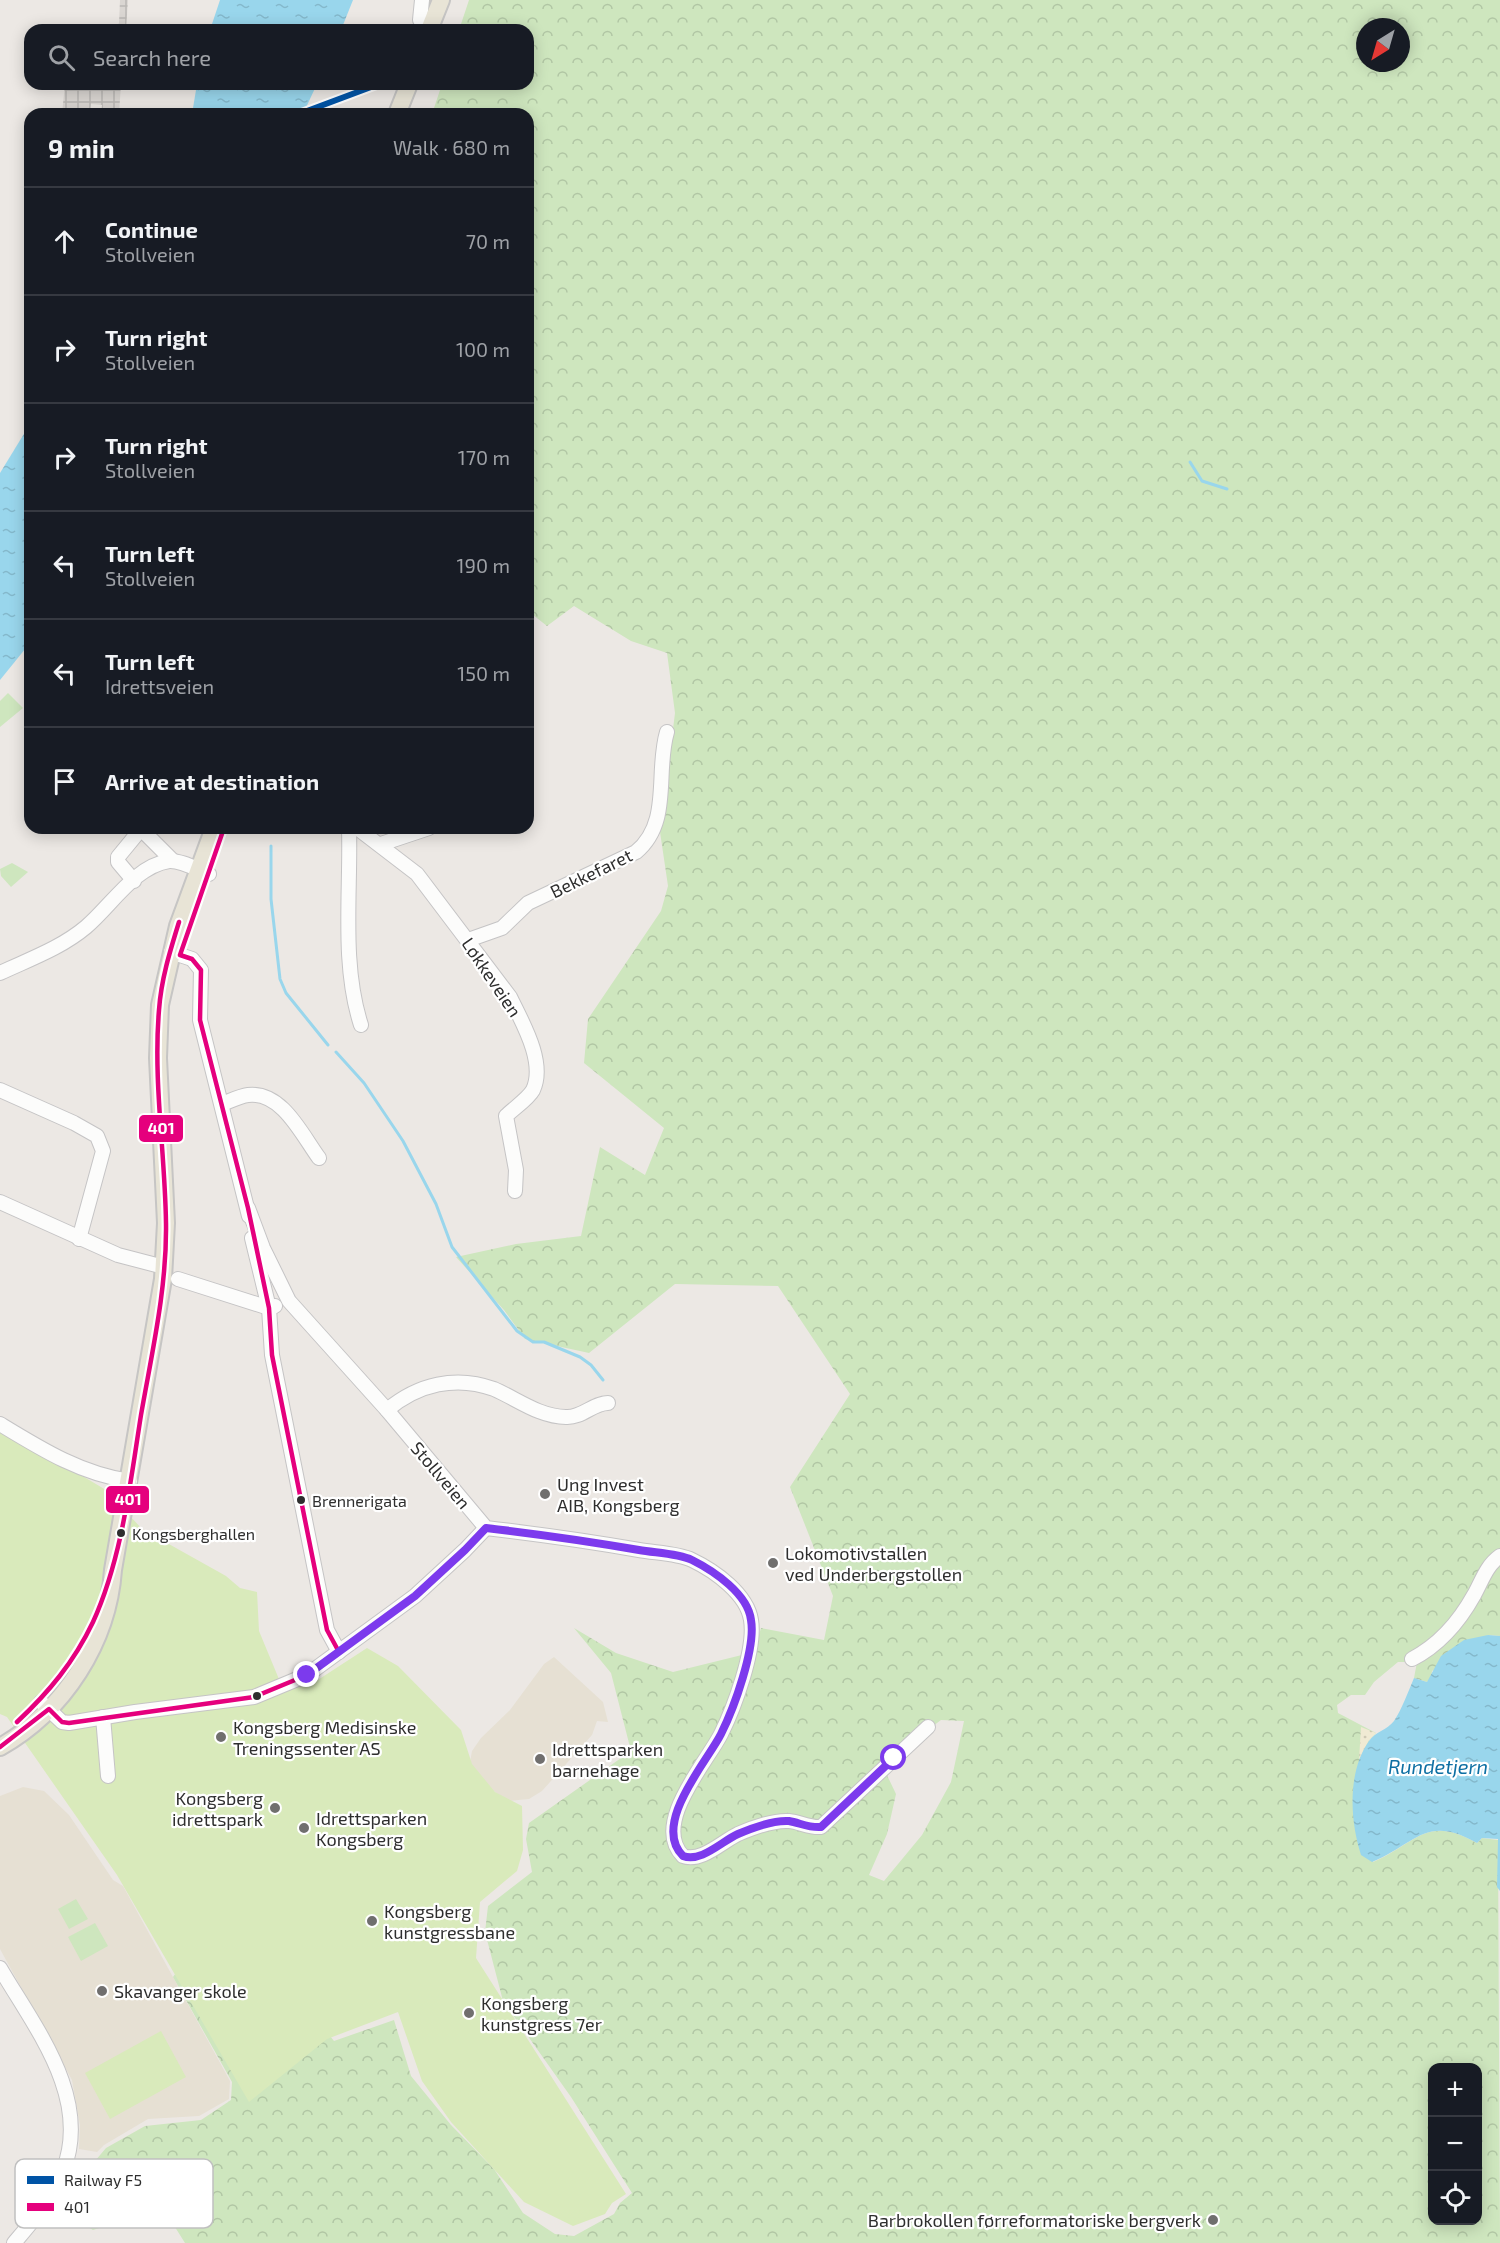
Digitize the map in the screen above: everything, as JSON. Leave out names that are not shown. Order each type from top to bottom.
[{"type":"main road","points":[[426,24],[441,0]]},
{"type":"main road","points":[[399,108],[407,90]]},
{"type":"main road","points":[[204,872],[213,834]]},
{"type":"main road","points":[[0,1747],[45,1706],[77,1654],[113,1570],[164,1267],[166,1223],[159,1043],[160,1005],[176,954],[182,913],[221,834]]},
{"type":"main road","points":[[0,1734],[45,1706]]},
{"type":"street","points":[[422,0],[425,24]]},
{"type":"street","name":"Bekkefaret","points":[[468,940],[502,928],[528,903],[636,852],[648,842],[655,828],[659,810],[663,744],[667,732]]},
{"type":"street","points":[[134,881],[118,862],[118,857],[137,834]]},
{"type":"street","points":[[146,834],[172,860],[204,872]]},
{"type":"street","points":[[349,834],[349,959],[355,1007],[361,1025]]},
{"type":"street","name":"Løkkeveien","points":[[366,834],[417,874],[510,997],[531,1045],[537,1074],[532,1092],[506,1116],[516,1170],[515,1191]]},
{"type":"street","points":[[381,844],[411,834]]},
{"type":"street","points":[[0,973],[53,949],[86,927],[134,881],[154,866],[172,860]]},
{"type":"street","points":[[176,954],[192,959],[201,970],[200,1020],[248,1208],[252,1236],[269,1308],[272,1355],[327,1630],[339,1652]]},
{"type":"street","points":[[0,1090],[74,1123],[97,1137],[103,1151],[79,1239]]},
{"type":"street","points":[[222,1104],[249,1095],[267,1096],[280,1106],[319,1158]]},
{"type":"street","points":[[0,1202],[118,1255],[164,1267]]},
{"type":"street","name":"Stollveien","points":[[248,1208],[263,1248],[289,1301],[387,1410],[486,1528]]},
{"type":"street","points":[[178,1279],[269,1308],[289,1301]]},
{"type":"street","points":[[387,1410],[435,1383],[457,1382],[493,1389],[527,1406],[568,1418],[586,1411],[597,1403],[608,1403]]},
{"type":"street","points":[[0,1424],[37,1447],[82,1469],[129,1481]]},
{"type":"street","points":[[45,1706],[62,1722],[254,1697],[307,1675],[339,1652],[415,1596],[486,1528],[558,1536],[692,1560],[737,1592],[745,1605],[752,1619],[740,1683],[721,1734],[689,1783],[676,1819],[674,1834],[679,1851],[683,1856],[698,1856],[735,1835],[766,1825],[787,1821],[812,1828],[821,1827],[928,1727]]},
{"type":"street","points":[[1412,1659],[1432,1647],[1453,1626],[1475,1593],[1489,1566],[1500,1556]]},
{"type":"street","points":[[103,1718],[108,1776]]},
{"type":"street","points":[[0,1968],[63,2081],[71,2128],[65,2159]]},
{"type":"street","points":[[14,2243],[26,2228]]},
{"type":"shaded area","points":[[120,0],[128,0],[126,24],[119,23]]},
{"type":"shaded area","points":[[64,90],[121,90],[119,108],[102,108],[102,105],[91,104],[91,108],[63,108]]},
{"type":"shaded area","points":[[554,1657],[603,1702],[608,1722],[597,1721],[592,1735],[542,1791],[529,1799],[507,1801],[490,1788],[470,1762],[472,1751],[481,1738],[510,1710],[544,1664]]},
{"type":"shaded area","name":"Skavanger skole","points":[[23,1787],[44,1791],[69,1815],[113,1880],[123,1886],[230,2081],[229,2099],[199,2116],[148,2119],[104,2145],[97,2152],[79,2149],[80,2125],[72,2080],[0,1949],[0,1796]]},
{"type":"green space","points":[[469,0],[1500,0],[1500,1636],[1488,1635],[1432,1671],[1431,1679],[1427,1682],[1414,1678],[1417,1662],[1398,1662],[1374,1682],[1365,1695],[1351,1695],[1337,1705],[1338,1713],[1376,1733],[1369,1740],[1373,1862],[1422,1834],[1433,1831],[1460,1835],[1477,1843],[1482,1838],[1498,1840],[1500,2243],[185,2243],[176,2228],[213,2228],[213,2159],[97,2159],[106,2148],[145,2126],[201,2120],[231,2100],[232,2082],[173,1977],[198,1942],[311,2012],[334,2041],[394,2020],[411,2076],[451,2125],[494,2169],[523,2213],[555,2234],[574,2236],[614,2214],[620,2203],[632,2193],[571,2097],[503,2001],[485,1932],[488,1906],[532,1872],[526,1839],[529,1823],[631,1751],[611,1673],[574,1628],[616,1653],[673,1672],[754,1652],[761,1628],[824,1640],[833,1596],[790,1487],[850,1394],[778,1286],[675,1284],[589,1353],[525,1339],[504,1310],[456,1257],[516,1244],[581,1236],[600,1147],[645,1175],[664,1128],[584,1063],[588,1019],[661,911],[668,886],[660,832],[675,713],[667,653],[631,641],[574,606],[547,626],[534,616],[534,108],[434,108],[440,90],[534,90],[534,24],[461,24]],"holes":[[[941,1720],[964,1721],[951,1782],[922,1835],[884,1881],[869,1875],[887,1834],[896,1794],[885,1771],[896,1754]]]},
{"type":"green space","points":[[8,693],[23,708],[0,727],[0,701]]},
{"type":"green space","points":[[12,863],[28,872],[11,887],[1,876],[0,869]]},
{"type":"green space","name":"Idrettsparken Kongsberg","points":[[0,1427],[106,1490],[142,1529],[226,1576],[240,1588],[257,1592],[259,1631],[281,1684],[307,1687],[367,1648],[398,1666],[461,1730],[472,1764],[495,1792],[522,1806],[523,1850],[517,1871],[480,1902],[476,1958],[626,2194],[612,2203],[605,2214],[573,2226],[524,2202],[451,2122],[422,2081],[398,2012],[327,2039],[249,2102],[117,1875],[7,1717],[0,1714]]},
{"type":"green space","points":[[76,1899],[88,1919],[69,1929],[58,1909]]},
{"type":"green space","points":[[95,1923],[108,1946],[81,1961],[68,1937]]},
{"type":"green space","name":"Skavanger skole","points":[[161,2031],[186,2077],[110,2119],[85,2073]]},
{"type":"sand","name":"Rundetjern","points":[[1361,1727],[1376,1733],[1369,1740],[1359,1760]]},
{"type":"water","points":[[220,0],[353,0],[343,24],[212,24]]},
{"type":"water","points":[[196,90],[314,90],[306,108],[193,108]]},
{"type":"water","points":[[24,434],[24,650],[0,680],[0,473]]},
{"type":"water","name":"Rundetjern","points":[[1488,1635],[1500,1636],[1500,1891],[1497,1887],[1498,1839],[1482,1838],[1477,1843],[1460,1835],[1433,1831],[1372,1862],[1361,1855],[1353,1812],[1354,1782],[1362,1753],[1372,1738],[1394,1721],[1414,1678],[1427,1682],[1441,1656],[1464,1640]]},
{"type":"waterway","points":[[1190,462],[1202,481],[1227,489]]},
{"type":"waterway","points":[[271,846],[271,899],[280,979],[286,993],[328,1045]]},
{"type":"waterway","points":[[336,1052],[364,1083],[403,1141],[436,1204],[452,1247],[517,1331],[533,1342],[544,1342],[580,1357],[591,1365],[603,1380]]},
{"type":"rail line","name":"F5","points":[[315,108],[363,90]]},
{"type":"transit line","name":"401","points":[[0,1747],[49,1709],[62,1722],[69,1723],[254,1697],[307,1675],[339,1652],[327,1630],[272,1355],[269,1308],[248,1208],[200,1020],[201,970],[192,959],[180,955],[222,834]]},
{"type":"transit line","name":"401","points":[[17,1722],[60,1676],[86,1637],[103,1598],[124,1520],[164,1272],[166,1223],[157,1063],[159,1010],[169,955],[179,922]]},
{"type":"place","name":"Ung Invest AIB, Kongsberg","points":[[545,1494]]},
{"type":"place","name":"Brennerigata","points":[[301,1500]]},
{"type":"place","name":"Kongsberghallen","points":[[121,1533]]},
{"type":"place","name":"Lokomotivstallen ved Underbergstollen","points":[[773,1563]]},
{"type":"place","name":"Kongsberg Medisinske Treningssenter AS","points":[[221,1737]]},
{"type":"place","name":"Idrettsparken barnehage","points":[[540,1759]]},
{"type":"place","name":"Kongsberg idrettspark","points":[[275,1808]]},
{"type":"place","name":"Idrettsparken Kongsberg","points":[[304,1828]]},
{"type":"place","name":"Kongsberg kunstgressbane","points":[[372,1921]]},
{"type":"place","name":"Skavanger skole","points":[[102,1991]]},
{"type":"place","name":"Kongsberg kunstgress 7er","points":[[469,2013]]},
{"type":"place","name":"Barbrokollen førreformatoriske bergverk","points":[[1213,2220]]},
{"type":"route","points":[[307,1675],[368,1628],[415,1596],[486,1528],[558,1536],[692,1560],[737,1592],[752,1619],[748,1649],[731,1709],[721,1734],[689,1783],[676,1819],[674,1834],[679,1851],[683,1856],[688,1858],[698,1856],[735,1835],[766,1825],[787,1821],[812,1828],[821,1827],[894,1758]]}]
